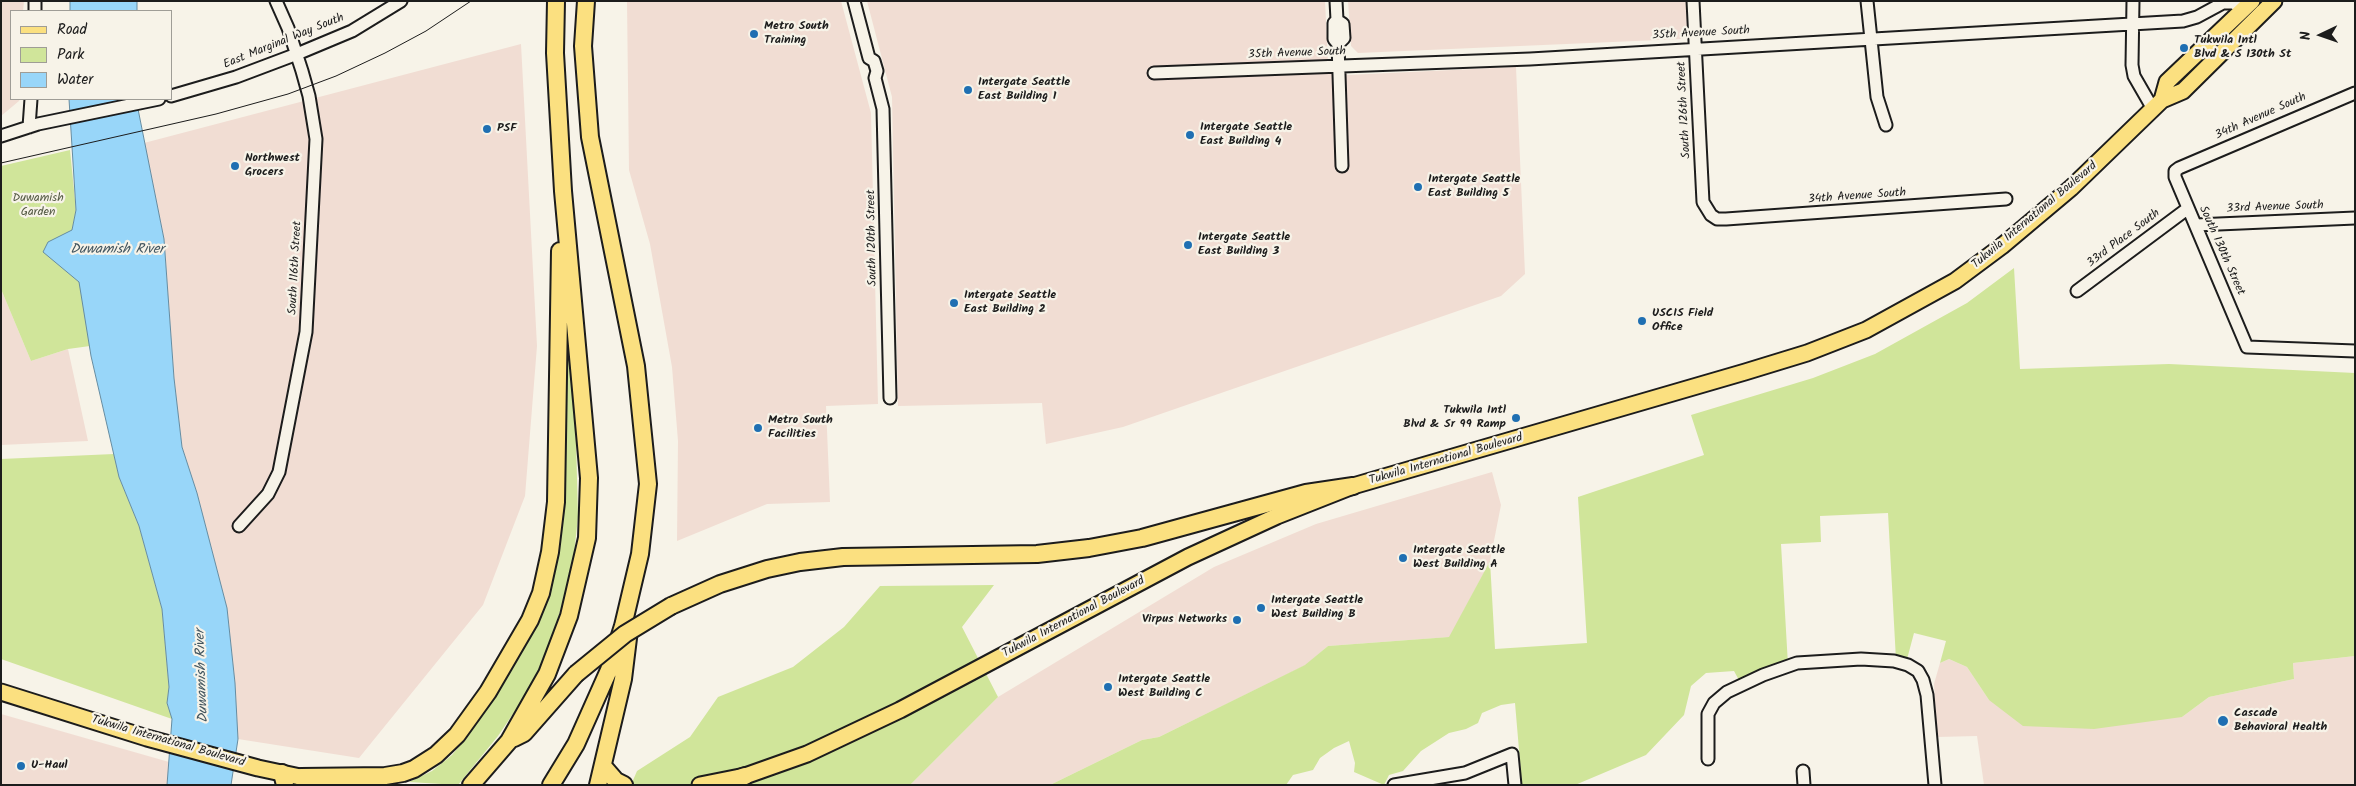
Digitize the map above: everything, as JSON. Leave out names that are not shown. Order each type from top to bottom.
[{"type":"highway","points":[[473,783],[509,741],[547,674],[570,616],[587,538],[589,478],[563,191],[555,53],[556,1]]},
{"type":"highway","points":[[586,1],[583,46],[590,137],[636,366],[648,484],[623,679],[598,785]]},
{"type":"highway","points":[[301,777],[385,776],[414,770],[429,760],[449,744],[488,692],[530,620],[541,593],[550,552],[556,502],[559,269],[563,191]]},
{"type":"highway","points":[[509,741],[524,733],[576,674],[625,634],[671,606],[720,584],[767,569],[800,562],[843,557],[1027,554],[1089,548],[1142,538],[1306,493],[1353,486]]},
{"type":"highway","points":[[551,785],[576,744],[609,670],[623,626],[640,554]]},
{"type":"highway","points":[[603,766],[616,781],[624,785]]},
{"type":"highway","points":[[722,785],[745,776]]},
{"type":"main road","name":"Tukwila International Boulevard","points":[[700,785],[745,776],[807,754],[900,710],[1188,557],[1277,516],[1353,486],[1745,372],[1807,353],[1866,330],[1955,281],[2002,246],[2070,188],[2157,104],[2182,91],[2274,1]]},
{"type":"main road","name":"Tukwila International Boulevard","points":[[2157,104],[2168,82],[2248,5]]},
{"type":"main road","name":"Tukwila International Boulevard","points":[[1,692],[147,738],[258,768],[283,779],[301,777],[338,785]]},
{"type":"street","name":"South 116th Street","points":[[239,526],[268,494],[279,472],[306,332],[316,139],[309,96],[297,54],[276,1]]},
{"type":"street","name":"South 120th Street","points":[[854,1],[869,58],[866,64],[869,73],[875,78],[883,109],[890,398]]},
{"type":"street","points":[[1336,1],[1337,20],[1334,23],[1334,39],[1338,44],[1342,166]]},
{"type":"street","name":"South 126th Street","points":[[1693,1],[1703,202],[1711,215]]},
{"type":"street","points":[[1867,1],[1877,97],[1886,125]]},
{"type":"street","points":[[2133,1],[2133,70],[2157,104]]},
{"type":"street","name":"East Marginal Way South","points":[[172,96],[236,77],[297,54],[352,31],[402,2]]},
{"type":"street","name":"35th Avenue South","points":[[1154,73],[1530,59],[2183,21],[2197,17],[2223,3],[2248,5]]},
{"type":"street","name":"34th Avenue South","points":[[2180,168],[2355,93]]},
{"type":"street","points":[[31,100],[34,126]]},
{"type":"street","points":[[1,136],[34,126],[154,100]]},
{"type":"street","name":"South 130th Street","points":[[2180,168],[2175,171],[2175,177],[2247,347],[2355,351]]},
{"type":"street","name":"34th Avenue South","points":[[1711,215],[1717,219],[1726,219],[2006,198]]},
{"type":"street","name":"33rd Place South","points":[[2077,291],[2187,209]]},
{"type":"street","name":"33rd Avenue South","points":[[2196,226],[2355,218]]},
{"type":"street","points":[[1708,759],[1708,714],[1714,703],[1727,692],[1763,675],[1797,663],[1861,659],[1894,661],[1908,664],[1918,671],[1923,680],[1927,695],[1935,785]]},
{"type":"street","points":[[1394,785],[1465,773],[1512,754],[1514,785]]},
{"type":"street","points":[[1803,770],[1804,785]]},
{"type":"shaded area","points":[[1,1],[24,1],[23,10],[10,10],[10,100],[20,100],[1,116]]},
{"type":"shaded area","points":[[627,1],[841,1],[871,113],[878,404],[826,406],[830,502],[767,504],[677,541],[678,441],[672,367],[650,244],[629,170]]},
{"type":"shaded area","points":[[867,1],[1325,1],[1328,63],[1348,75],[1516,67],[1525,274],[1501,296],[1123,427],[1046,444],[1042,403],[898,406],[892,97]]},
{"type":"shaded area","points":[[1348,1],[1686,1],[1688,35],[1682,39],[1358,53],[1351,46]]},
{"type":"shaded area","points":[[521,44],[537,346],[525,496],[483,605],[359,758],[238,739],[235,683],[227,608],[197,493],[182,447],[174,378],[164,239],[144,143]]},
{"type":"shaded area","points":[[1,289],[31,361],[68,349],[88,441],[1,445]]},
{"type":"shaded area","points":[[1492,472],[1501,505],[1490,561],[1450,637],[1328,646],[1306,665],[1159,737],[1142,740],[1050,785],[910,785],[998,697],[1214,567],[1316,524]]},
{"type":"shaded area","name":"Cascade Behavioral Health","points":[[2355,656],[2355,785],[1984,785],[1977,736],[1937,737],[1934,684],[1940,663],[1949,659],[1967,667],[1989,700],[2182,717],[2209,697],[2294,679],[2293,663]]},
{"type":"shaded area","points":[[1,714],[169,762],[167,785],[1,785]]},
{"type":"green space","name":"Duwamish Garden","points":[[70,150],[76,210],[72,230],[90,346],[68,349],[31,361],[1,289],[1,166]]},
{"type":"green space","points":[[2014,268],[2020,369],[2169,364],[2355,373],[2355,656],[2293,663],[2294,679],[2209,697],[2182,717],[2094,729],[2023,726],[1989,700],[1967,667],[1949,659],[1940,663],[1946,641],[1914,633],[1906,663],[1896,660],[1888,513],[1820,516],[1821,542],[1781,544],[1788,665],[1741,684],[1734,671],[1706,673],[1691,686],[1684,715],[1646,755],[1575,785],[1522,785],[1515,703],[1501,705],[1482,713],[1478,723],[1466,729],[1449,733],[1421,751],[1403,771],[1389,775],[1384,785],[1354,772],[1355,763],[1349,741],[1334,748],[1320,758],[1313,770],[1293,775],[1286,785],[1050,785],[1142,740],[1159,737],[1305,665],[1328,646],[1449,637],[1490,561],[1495,649],[1587,643],[1578,497],[1704,455],[1691,415],[1813,378],[1875,354],[1967,303]]},
{"type":"green space","points":[[567,334],[576,440],[578,517],[574,554],[567,589],[554,631],[538,671],[521,702],[498,736],[458,785],[409,782],[432,771],[452,755],[465,739],[499,686],[539,611]]},
{"type":"green space","points":[[114,454],[119,477],[139,526],[162,609],[169,687],[167,703],[172,719],[1,659],[1,459]]},
{"type":"green space","points":[[994,585],[962,627],[998,697],[910,785],[631,785],[637,771],[690,737],[718,697],[793,667],[844,627],[880,586]]},
{"type":"water","points":[[70,1],[137,1],[137,10],[70,10]]},
{"type":"water","name":"Duwamish River","points":[[69,100],[136,100],[164,239],[174,378],[182,447],[197,493],[227,608],[235,683],[238,739],[231,785],[167,785],[172,719],[167,703],[169,687],[162,609],[139,526],[119,477],[91,356],[79,282],[43,252],[48,242],[72,230],[76,210]]},
{"type":"tram line","points":[[1,163],[216,114],[288,94],[336,76],[385,53],[426,31],[471,1]]},
{"type":"place","name":"Metro South Training","points":[[754,34]]},
{"type":"place","name":"Tukwila Intl Blvd & S 130th St","points":[[2184,48]]},
{"type":"place","name":"Intergate Seattle East Building 1","points":[[968,90]]},
{"type":"place","name":"PSF","points":[[487,129]]},
{"type":"place","name":"Intergate Seattle East Building 4","points":[[1190,135]]},
{"type":"place","name":"Northwest Grocers","points":[[235,166]]},
{"type":"place","name":"Intergate Seattle East Building 5","points":[[1418,187]]},
{"type":"place","name":"Intergate Seattle East Building 3","points":[[1188,245]]},
{"type":"place","name":"Intergate Seattle East Building 2","points":[[954,303]]},
{"type":"place","name":"USCIS Field Office","points":[[1642,321]]},
{"type":"place","name":"Tukwila Intl Blvd & Sr 99 Ramp","points":[[1516,418]]},
{"type":"place","name":"Metro South Facilities","points":[[758,428]]},
{"type":"place","name":"Intergate Seattle West Building A","points":[[1403,558]]},
{"type":"place","name":"Intergate Seattle West Building B","points":[[1261,608]]},
{"type":"place","name":"Virpus Networks","points":[[1237,620]]},
{"type":"place","name":"Intergate Seattle West Building C","points":[[1108,687]]},
{"type":"place","name":"Cascade Behavioral Health","points":[[2223,721]]},
{"type":"place","name":"U-Haul","points":[[21,766]]}]
